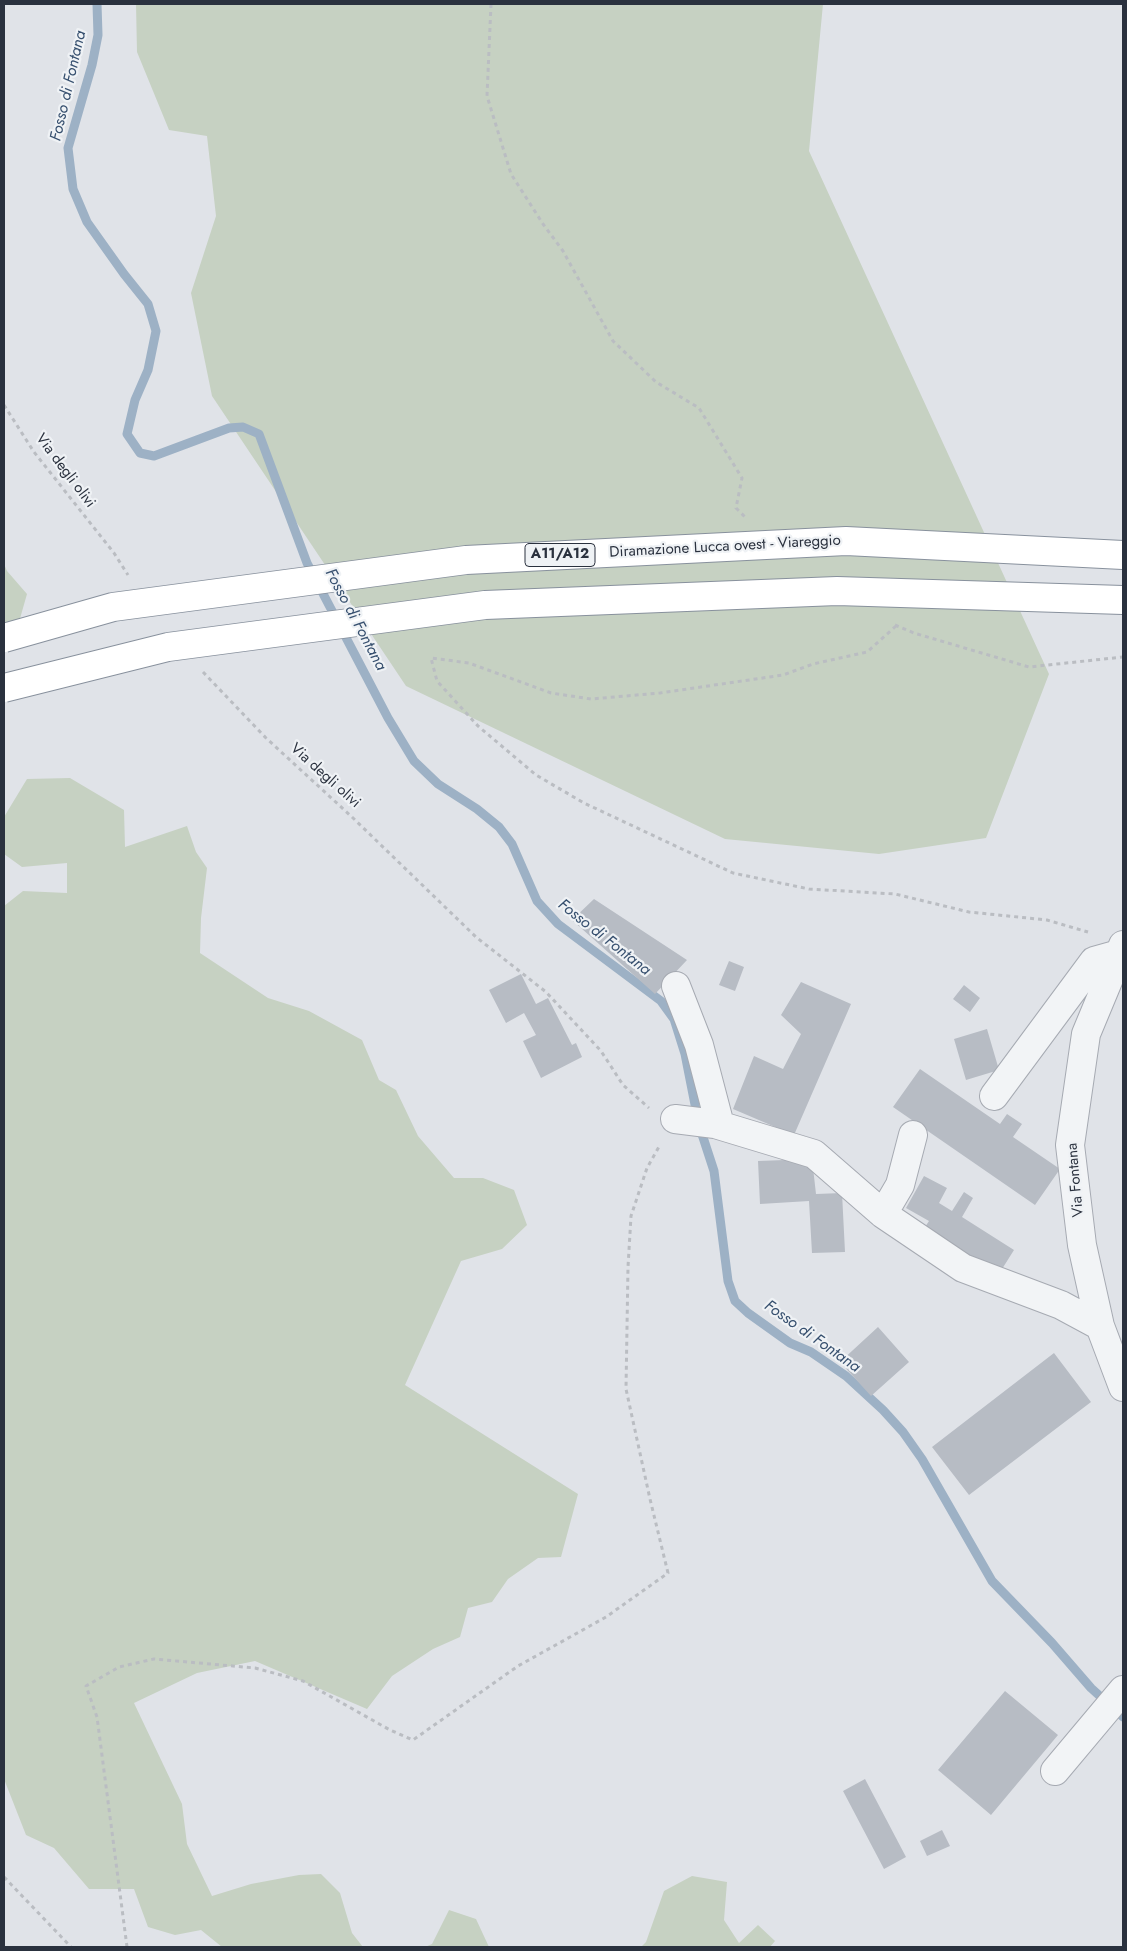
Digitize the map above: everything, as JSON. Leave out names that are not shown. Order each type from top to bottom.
[{"type":"highway","name":"Diramazione Lucca ovest - Viareggio","points":[[4,638],[113,607],[466,560],[846,541],[1123,556]]},
{"type":"highway","points":[[4,688],[168,648],[485,604],[837,591],[1123,600]]},
{"type":"street","points":[[994,1096],[1094,961],[1122,956]]},
{"type":"street","name":"Via Fontana","points":[[1122,956],[1086,1034],[1070,1145],[1082,1245],[1100,1326],[1123,1388]]},
{"type":"street","points":[[676,986],[699,1045],[718,1124]]},
{"type":"street","points":[[679,1119],[718,1124],[814,1154],[883,1214],[963,1268],[1061,1305],[1100,1326]]},
{"type":"street","points":[[883,1214],[900,1185],[913,1135]]},
{"type":"street","points":[[1055,1771],[1122,1692]]},
{"type":"path","points":[[491,4],[487,96],[511,174],[563,251],[613,341],[656,382],[699,408],[742,478],[736,508],[748,521]]},
{"type":"path","name":"Via degli olivi","points":[[4,405],[34,452],[114,553],[128,576]]},
{"type":"path","points":[[887,622],[914,633],[1029,667],[1123,657]]},
{"type":"path","points":[[896,626],[866,652],[813,664],[784,675],[702,688],[591,700],[551,693],[469,663],[431,658],[436,681],[478,726],[536,775],[584,803],[734,873],[809,889],[895,894],[969,912],[1047,920],[1095,934]]},
{"type":"path","name":"Via degli olivi","points":[[197,666],[266,738],[352,817],[476,937],[546,992],[601,1051],[623,1085],[660,1117],[679,1119]]},
{"type":"path","points":[[127,1947],[97,1717],[86,1686],[119,1667],[154,1659],[255,1668],[303,1681],[390,1730],[413,1740],[518,1666],[606,1617],[668,1573],[626,1389],[628,1267],[631,1216],[647,1168],[679,1119]]},
{"type":"path","points":[[4,1877],[71,1947]]},
{"type":"green space","points":[[136,4],[823,4],[809,151],[1049,674],[986,838],[879,854],[725,839],[406,686],[212,396],[191,293],[216,216],[207,136],[169,130],[137,52]]},
{"type":"green space","points":[[4,564],[7,571],[27,594],[19,622],[4,626]]},
{"type":"green space","points":[[70,778],[124,810],[125,847],[187,826],[196,852],[207,868],[201,918],[200,953],[268,998],[309,1011],[362,1040],[379,1080],[396,1090],[418,1136],[454,1178],[483,1178],[514,1190],[527,1225],[502,1249],[461,1261],[405,1385],[578,1494],[561,1557],[538,1558],[508,1579],[492,1602],[468,1608],[460,1637],[433,1649],[392,1676],[367,1709],[255,1661],[197,1673],[134,1703],[182,1804],[187,1844],[212,1896],[251,1884],[299,1875],[321,1874],[340,1893],[352,1933],[363,1947],[222,1947],[201,1930],[175,1935],[148,1927],[134,1889],[89,1889],[54,1848],[26,1835],[4,1779],[4,906],[23,891],[67,893],[67,863],[22,867],[4,854],[4,817],[27,779]]},
{"type":"green space","points":[[692,1876],[727,1882],[724,1920],[739,1943],[758,1925],[775,1941],[770,1947],[641,1947],[646,1942],[664,1891]]},
{"type":"green space","points":[[449,1910],[476,1919],[489,1947],[425,1947],[432,1944]]},
{"type":"building","points":[[594,899],[687,960],[655,994],[572,920]]},
{"type":"building","points":[[729,961],[744,967],[735,991],[719,985]]},
{"type":"building","points":[[521,974],[536,1004],[548,998],[572,1045],[576,1043],[582,1057],[541,1078],[523,1041],[536,1035],[524,1013],[506,1023],[489,990]]},
{"type":"building","points":[[801,982],[851,1004],[794,1135],[733,1109],[754,1056],[783,1069],[801,1034],[781,1015]]},
{"type":"building","points":[[964,985],[980,998],[970,1012],[953,999]]},
{"type":"building","points":[[987,1029],[999,1070],[966,1080],[954,1039]]},
{"type":"building","points":[[920,1069],[1000,1124],[1007,1114],[1022,1124],[1013,1137],[1060,1169],[1035,1205],[893,1107]]},
{"type":"building","points":[[812,1159],[816,1194],[842,1193],[845,1252],[812,1253],[809,1201],[760,1204],[758,1161]]},
{"type":"building","points":[[924,1176],[947,1188],[939,1203],[952,1211],[964,1192],[973,1198],[962,1217],[1014,1250],[997,1277],[923,1230],[929,1221],[906,1208]]},
{"type":"building","points":[[878,1327],[909,1362],[871,1396],[840,1362]]},
{"type":"building","points":[[1054,1353],[1091,1402],[969,1495],[932,1447]]},
{"type":"building","points":[[1005,1691],[1058,1735],[991,1815],[938,1770]]},
{"type":"building","points":[[865,1779],[906,1857],[884,1869],[843,1791]]},
{"type":"building","points":[[942,1830],[950,1846],[927,1856],[920,1841]]},
{"type":"waterway","name":"Fosso di Fontana","points":[[97,4],[98,35],[92,65],[68,148],[73,189],[87,222],[148,304],[156,331],[148,370],[135,400],[127,434],[140,453],[154,456],[229,428],[243,427],[259,434],[307,563],[388,718],[414,761],[438,784],[477,809],[499,827],[512,844],[537,901],[558,924],[661,1001],[674,1019],[685,1054],[699,1125],[714,1171],[728,1281],[735,1301],[748,1313],[790,1343],[811,1352],[846,1376],[883,1410],[903,1432],[922,1459],[992,1581],[1052,1643],[1091,1688],[1123,1717]]}]
